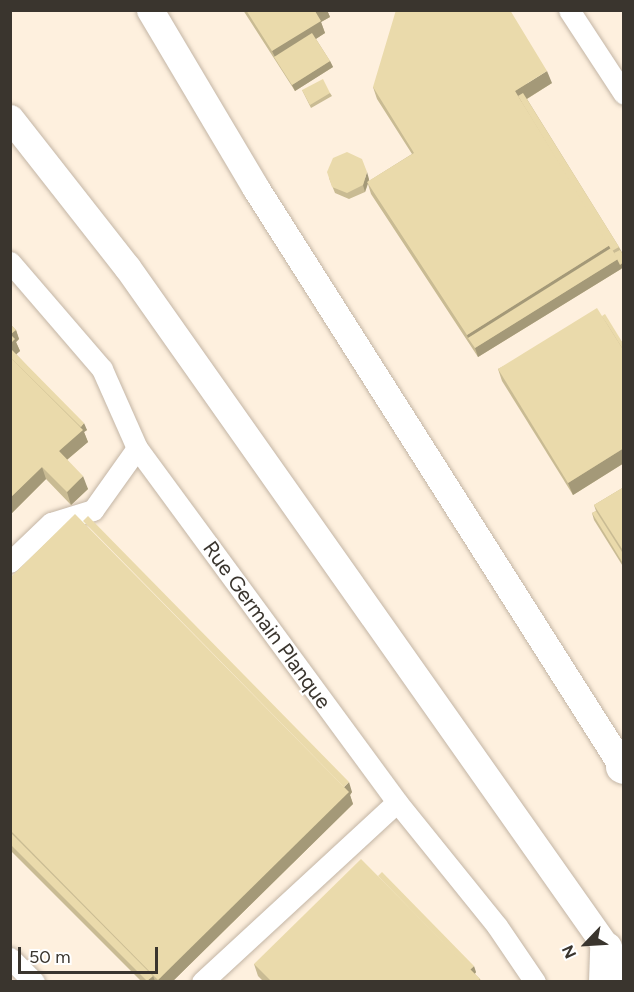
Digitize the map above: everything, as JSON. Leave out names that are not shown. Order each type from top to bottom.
[{"type":"highway","points":[[605,981],[615,960]]},
{"type":"main road","points":[[150,10],[255,187],[623,768]]},
{"type":"main road","points":[[10,118],[127,267],[615,960]]},
{"type":"street","points":[[569,10],[624,94]]},
{"type":"street","name":"Rue Germain Planque","points":[[10,262],[102,369],[137,448],[397,802],[497,926],[535,981]]},
{"type":"street","points":[[10,562],[51,523],[93,510],[137,448]]},
{"type":"street","points":[[202,981],[397,802]]},
{"type":"building","points":[[246,10],[317,10],[315,11],[321,21],[272,51]]},
{"type":"building","points":[[396,10],[510,10],[547,71],[515,91],[610,245],[467,335],[367,182],[414,153],[373,87]]},
{"type":"building","points":[[312,33],[330,61],[292,85],[274,57]]},
{"type":"building","points":[[323,79],[330,93],[310,105],[302,90]]},
{"type":"building","points":[[523,93],[619,247],[612,251],[518,96]]},
{"type":"building","points":[[347,152],[362,159],[367,172],[363,185],[347,193],[332,187],[327,172],[333,158]]},
{"type":"building","points":[[611,248],[618,259],[475,348],[468,338]]},
{"type":"building","points":[[620,250],[624,256],[624,262],[620,265],[614,253]]},
{"type":"building","points":[[597,308],[624,351],[624,448],[568,483],[498,369]]},
{"type":"building","points":[[605,314],[624,345],[624,351],[602,316]]},
{"type":"building","points":[[10,324],[16,330],[11,334],[10,334]]},
{"type":"building","points":[[10,334],[15,339],[10,344]]},
{"type":"building","points":[[12,350],[84,423],[81,427],[10,357]]},
{"type":"building","points":[[10,357],[83,430],[59,451],[83,476],[67,492],[42,467],[10,498]]},
{"type":"building","points":[[624,487],[624,552],[594,505]]},
{"type":"building","points":[[596,511],[624,555],[624,565],[592,513]]},
{"type":"building","points":[[75,514],[349,792],[158,980],[10,830],[10,578]]},
{"type":"building","points":[[88,516],[349,782],[344,787],[83,521]]},
{"type":"building","points":[[10,832],[153,976],[147,981],[10,844]]},
{"type":"building","points":[[361,859],[480,979],[477,981],[271,981],[254,964]]},
{"type":"building","points":[[382,872],[474,966],[470,970],[378,876]]}]
